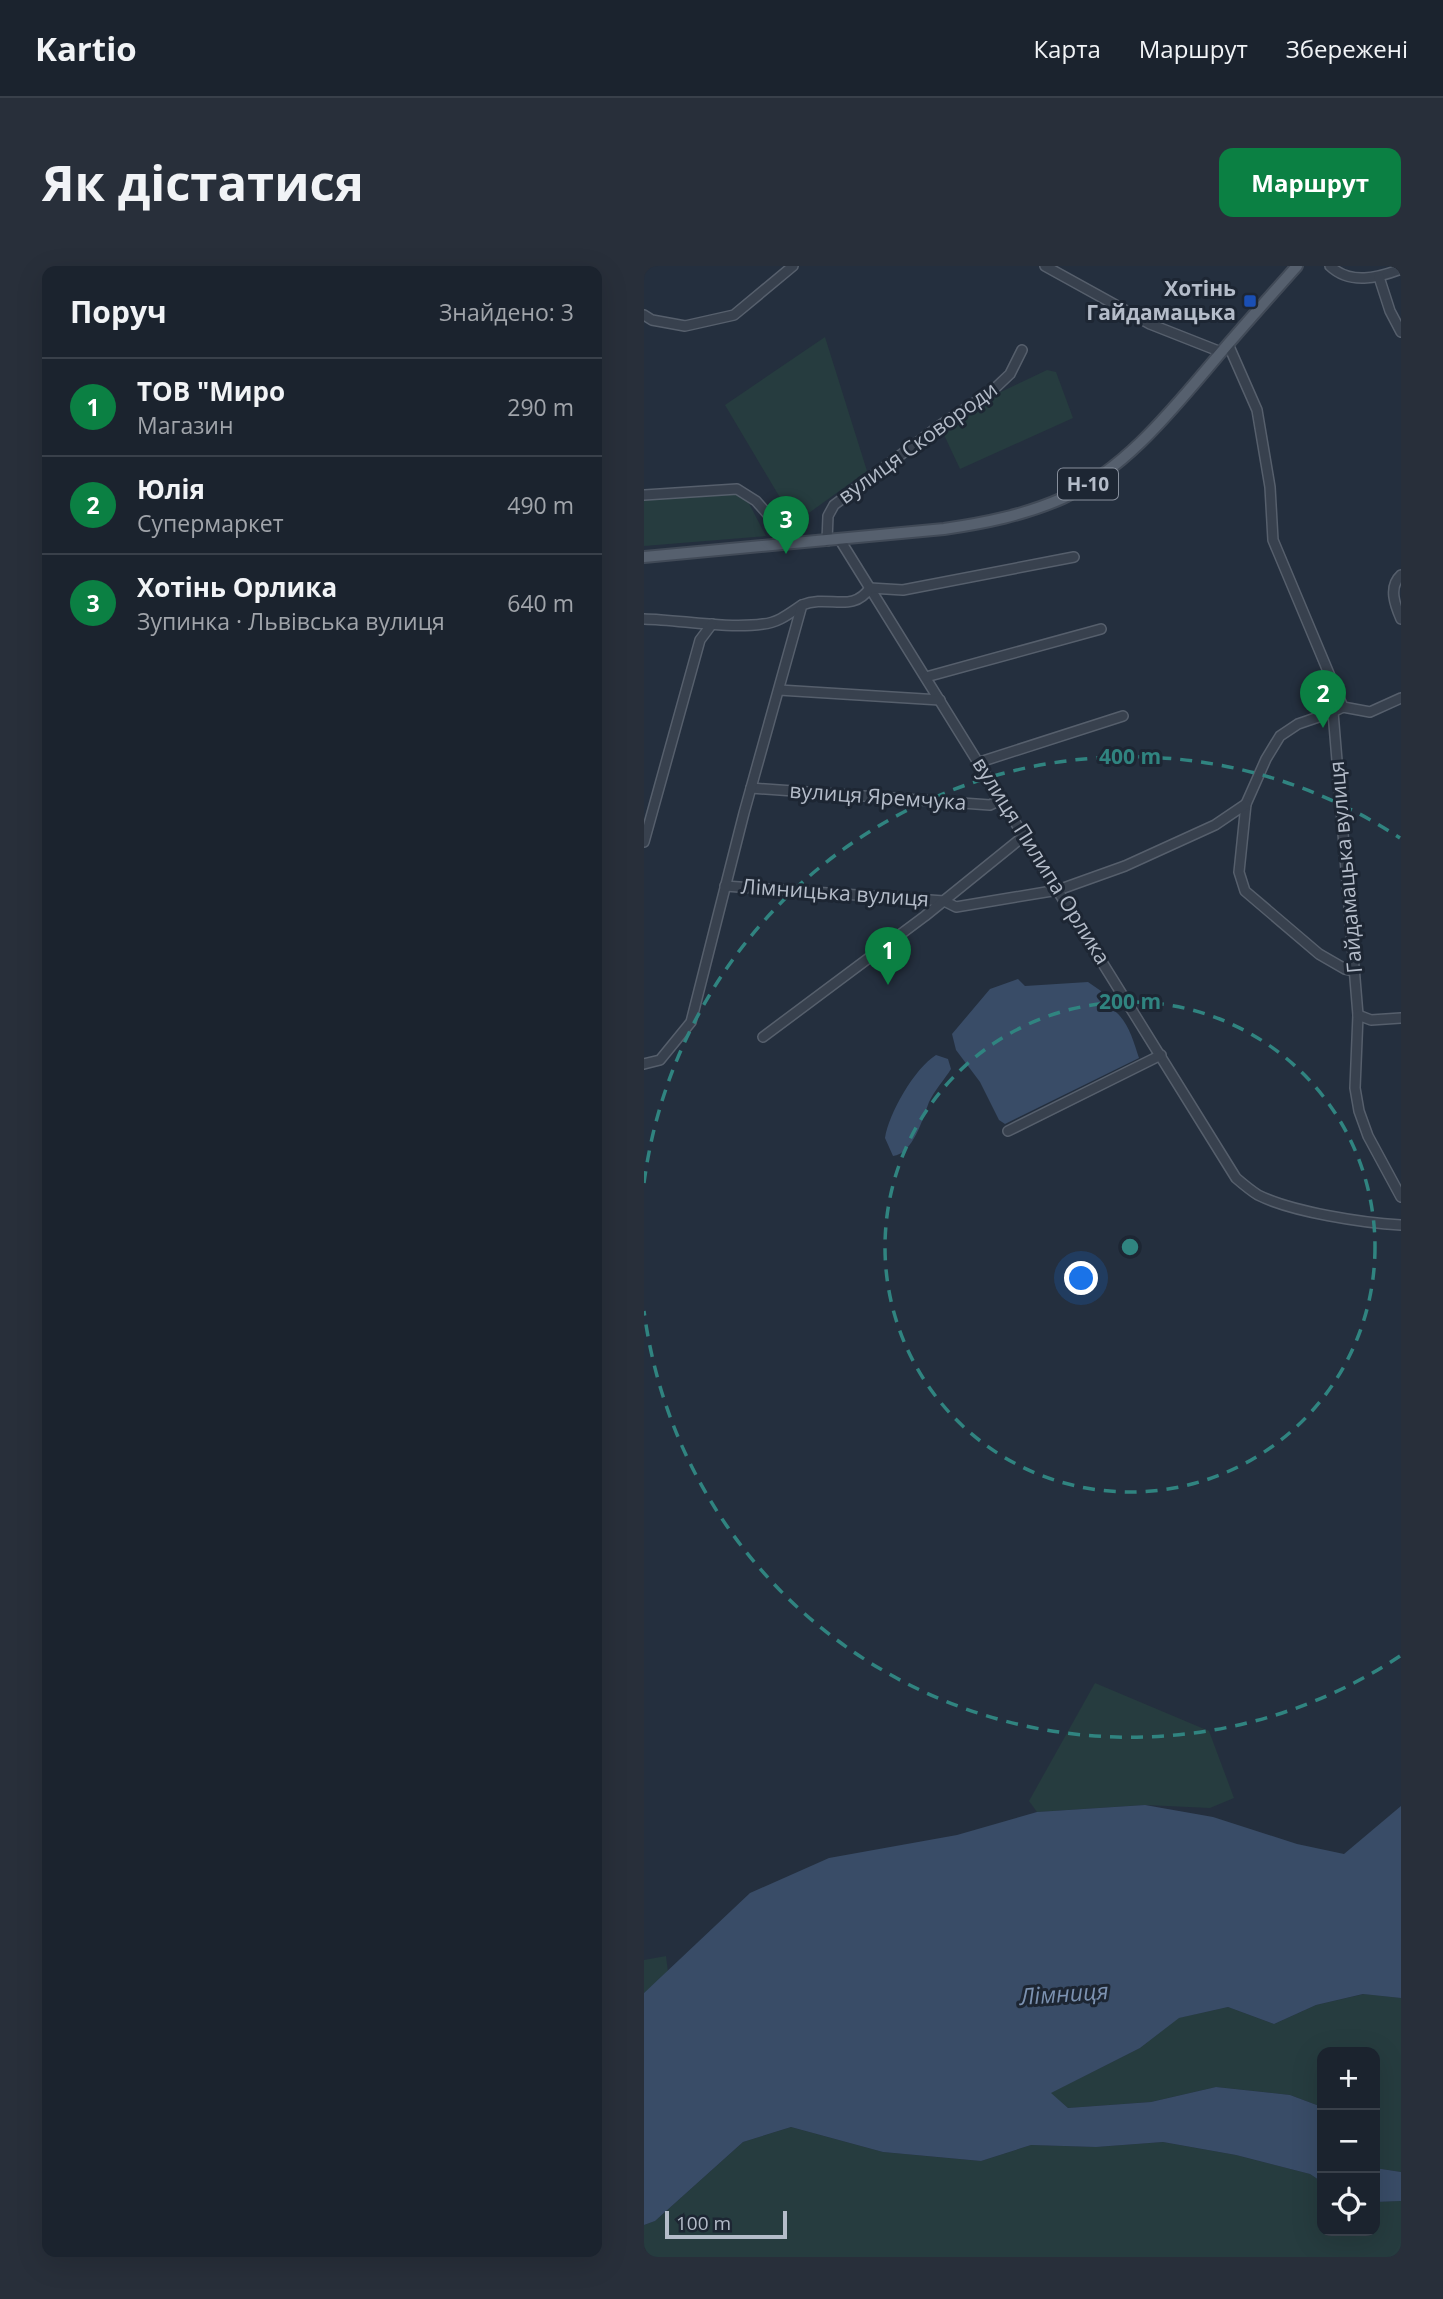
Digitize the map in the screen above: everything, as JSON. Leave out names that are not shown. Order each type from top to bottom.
[{"type":"main road","name":"Н-10","points":[[644,557],[840,540],[987,523],[1063,498],[1111,468],[1149,434],[1297,266]]},
{"type":"street","points":[[1045,266],[1063,270],[1150,324],[1225,348],[1257,410],[1269,487],[1273,540],[1343,707]]},
{"type":"street","points":[[1331,266],[1336,272],[1358,279],[1380,277],[1401,269]]},
{"type":"street","points":[[644,315],[652,320],[685,326],[734,315],[789,267]]},
{"type":"street","points":[[1380,277],[1390,312],[1401,332]]},
{"type":"street","name":"вулиця Сковороди","points":[[827,541],[828,516],[834,505],[939,426],[991,392],[1010,374],[1022,350]]},
{"type":"street","points":[[644,495],[737,489],[755,501],[772,519],[791,531],[795,543]]},
{"type":"street","name":"вулиця Пилипа Орлика","points":[[840,540],[1237,1178],[1256,1194],[1281,1204],[1376,1224],[1401,1225]]},
{"type":"street","points":[[644,619],[712,624],[764,624],[778,620],[814,600],[852,603],[863,597],[870,588],[903,590],[1074,558]]},
{"type":"street","points":[[1401,575],[1393,587],[1395,605],[1401,619]]},
{"type":"street","points":[[644,1064],[660,1060],[691,1022],[751,788],[802,605]]},
{"type":"street","points":[[644,842],[700,640],[712,624]]},
{"type":"street","points":[[926,677],[1101,629]]},
{"type":"street","points":[[779,690],[940,700]]},
{"type":"street","points":[[1355,971],[1345,969],[1319,954],[1245,891],[1239,872],[1246,804],[1266,759],[1280,736],[1298,724],[1343,707],[1370,712],[1401,698]]},
{"type":"street","name":"Гайдамацька вулиця","points":[[1333,712],[1359,1015],[1355,1088],[1359,1111],[1368,1136],[1401,1198]]},
{"type":"street","points":[[979,762],[1123,716]]},
{"type":"street","name":"вулиця Яремчука","points":[[751,788],[990,805],[1003,799]]},
{"type":"street","name":"Лімницька вулиця","points":[[725,886],[944,901],[956,907],[1058,890],[1125,866],[1215,825],[1246,804]]},
{"type":"street","points":[[763,1037],[944,901],[1026,835]]},
{"type":"street","points":[[1359,1015],[1371,1020],[1401,1018]]},
{"type":"street","points":[[1388,1020],[1401,1026]]},
{"type":"street","points":[[1008,1131],[1161,1055]]},
{"type":"green space","points":[[825,337],[867,471],[795,523],[725,405]]},
{"type":"green space","points":[[1047,370],[1056,372],[1073,418],[960,469],[938,422]]},
{"type":"green space","points":[[743,492],[766,536],[644,546],[644,500]]},
{"type":"green space","points":[[1095,1683],[1209,1731],[1234,1798],[1210,1808],[1145,1805],[1037,1812],[1029,1801]]},
{"type":"green space","points":[[666,1956],[668,1972],[644,1993],[644,1960]]},
{"type":"green space","points":[[1364,1994],[1401,1998],[1401,2172],[1380,2169],[1380,2047],[1317,2047],[1317,2105],[1290,2095],[1216,2087],[1151,2102],[1068,2108],[1050,2093],[1140,2048],[1178,2018],[1228,2007],[1274,2024],[1316,2005]]},
{"type":"green space","points":[[791,2127],[883,2152],[981,2161],[1031,2145],[1096,2147],[1163,2142],[1236,2155],[1310,2174],[1317,2179],[1317,2236],[1380,2236],[1380,2202],[1401,2201],[1401,2257],[644,2257],[644,2225],[655,2221],[743,2142]]},
{"type":"water","points":[[1018,979],[1025,986],[1088,982],[1101,991],[1106,1005],[1124,1021],[1139,1058],[1005,1124],[999,1120],[980,1082],[956,1050],[952,1034],[990,989]]},
{"type":"water","points":[[936,1055],[948,1059],[951,1069],[931,1098],[912,1142],[900,1154],[893,1156],[885,1138],[892,1116],[911,1081]]},
{"type":"water","name":"Лімниця","points":[[1145,1805],[1213,1817],[1297,1844],[1344,1854],[1401,1806],[1401,1998],[1363,1994],[1316,2005],[1274,2024],[1228,2007],[1179,2018],[1140,2048],[1051,2093],[1068,2108],[1151,2102],[1216,2087],[1290,2095],[1317,2105],[1317,2179],[1310,2174],[1236,2155],[1163,2142],[1096,2147],[1031,2145],[981,2161],[883,2152],[791,2127],[743,2142],[655,2221],[644,2225],[644,1993],[750,1893],[829,1858],[957,1835],[1037,1812]]},
{"type":"water","points":[[1380,2169],[1401,2172],[1401,2201],[1380,2202]]},
{"type":"place","name":"Хотінь Гайдамацька","points":[[1250,301]]},
{"type":"place","name":"Хотінь Орлика","points":[[786,554]]},
{"type":"place","name":"Юлія","points":[[1323,728]]},
{"type":"place","name":"ТОВ \"Миро","points":[[888,985]]}]
